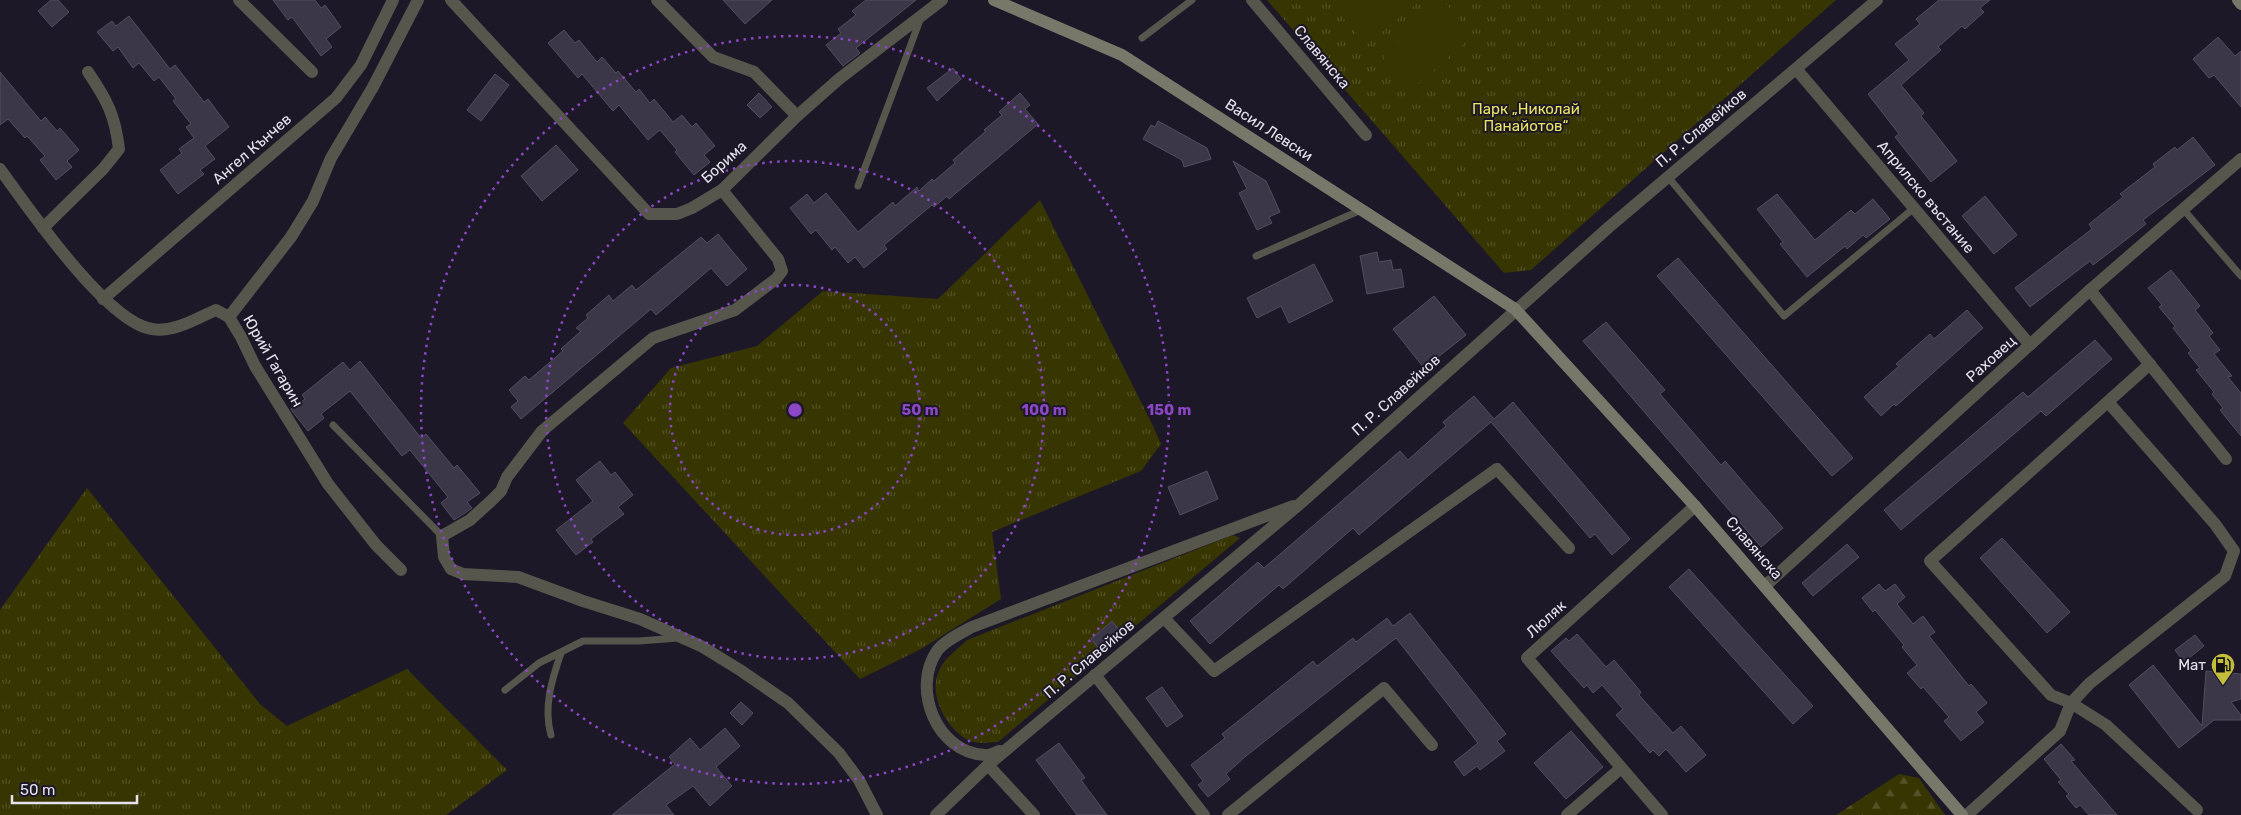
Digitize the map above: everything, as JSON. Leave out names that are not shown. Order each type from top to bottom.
[{"type":"street","points":[[239,0],[312,72]]},
{"type":"street","name":"Ангел Кънчев","points":[[103,299],[336,98],[362,65],[393,0]]},
{"type":"street","points":[[229,317],[290,237],[313,201],[331,158],[373,87],[418,0]]},
{"type":"street","name":"Борима","points":[[451,0],[649,214],[677,214],[692,208],[722,190],[797,116],[839,79],[921,18],[942,0]]},
{"type":"street","points":[[657,0],[713,56],[754,72],[797,116]]},
{"type":"street","name":"Васил Левски","points":[[994,0],[1122,55],[1515,309]]},
{"type":"street","name":"Славянска","points":[[1252,0],[1366,135]]},
{"type":"street","name":"П. Р. Славейков","points":[[936,815],[988,765],[1302,502],[1515,309],[1877,0]]},
{"type":"street","points":[[2238,0],[2241,4]]},
{"type":"street","name":"Априлско въстание","points":[[1796,70],[2030,345]]},
{"type":"street","points":[[43,228],[103,169],[120,149],[117,128],[108,101],[88,72]]},
{"type":"street","name":"Раховец","points":[[1765,586],[2090,290],[2241,159]]},
{"type":"street","name":"Юрий Гагарин","points":[[0,169],[43,228],[103,299],[127,319],[151,330],[175,328],[216,310],[229,317],[255,366],[328,484],[376,546],[400,570]]},
{"type":"street","points":[[722,190],[778,259],[782,271],[776,278],[735,310],[653,338],[542,431],[507,477],[501,491],[470,520],[442,536],[444,557],[451,569],[463,574],[518,577],[582,601],[640,618],[701,646],[788,703],[839,754],[859,780],[877,815]]},
{"type":"street","points":[[2090,290],[2226,458]]},
{"type":"street","name":"Славянска","points":[[1515,309],[1695,506],[1962,815]]},
{"type":"street","points":[[2150,364],[1930,561],[2051,695],[2070,703],[2106,725],[2196,810]]},
{"type":"street","points":[[1967,815],[2060,732],[2070,703],[2090,683],[2225,576],[2234,551],[2215,524],[2108,402]]},
{"type":"street","points":[[1164,618],[1214,671],[1497,470],[1569,548]]},
{"type":"street","points":[[1009,747],[986,756],[963,749],[952,741],[933,717],[928,703],[928,674],[937,650],[972,627],[1302,502]]},
{"type":"street","name":"Люляк","points":[[1662,815],[1526,658],[1695,506]]},
{"type":"street","points":[[1095,675],[1204,815]]},
{"type":"street","points":[[1228,815],[1384,688],[1432,745]]},
{"type":"street","points":[[988,765],[1034,815]]},
{"type":"street","points":[[1567,815],[1621,768]]},
{"type":"lane","points":[[1142,38],[1192,0]]},
{"type":"lane","points":[[858,186],[921,18]]},
{"type":"lane","points":[[1668,177],[1784,316],[1914,208]]},
{"type":"lane","points":[[2183,209],[2241,276]]},
{"type":"lane","points":[[1256,256],[1361,210]]},
{"type":"lane","points":[[333,425],[442,536]]},
{"type":"lane","points":[[505,690],[539,663],[583,641],[639,641],[683,638]]},
{"type":"lane","points":[[551,735],[548,724],[548,707],[552,680],[561,653]]},
{"type":"green space","name":"Парк „Николай Панайотов“","points":[[1267,0],[1836,0],[1531,270],[1504,273]]},
{"type":"green space","points":[[1355,0],[1421,0],[1366,45],[1339,13]]},
{"type":"green space","points":[[1444,2],[1473,35],[1412,89],[1383,56]]},
{"type":"green space","points":[[1040,200],[1161,444],[1141,471],[992,532],[1001,599],[921,649],[860,679],[623,423],[671,368],[757,346],[823,291],[938,299]]},
{"type":"green space","points":[[87,488],[260,704],[287,726],[407,669],[507,770],[446,815],[0,815],[0,610]]},
{"type":"green space","points":[[1233,535],[1240,538],[998,742],[979,743],[968,740],[960,735],[946,719],[938,700],[936,680],[944,662],[967,640]]},
{"type":"green space","points":[[1899,774],[1919,778],[1945,815],[1836,815]]},
{"type":"building","points":[[51,0],[58,0],[69,12],[52,27],[38,11]]},
{"type":"building","points":[[273,0],[315,0],[321,8],[325,5],[341,27],[326,39],[332,47],[321,56],[292,17],[288,20]]},
{"type":"building","points":[[723,0],[772,0],[745,24]]},
{"type":"building","points":[[866,0],[916,0],[856,48],[860,53],[843,66],[826,45],[841,33],[838,29],[856,15],[852,11]]},
{"type":"building","points":[[1939,0],[1990,0],[1980,8],[1984,12],[1965,29],[1962,26],[1938,47],[1941,50],[1901,85],[1924,113],[1921,116],[1957,161],[1931,182],[1895,137],[1899,134],[1868,94],[1909,60],[1895,44],[1920,24],[1916,19]]},
{"type":"building","points":[[129,16],[170,69],[175,65],[204,102],[208,99],[229,127],[205,146],[215,159],[200,170],[204,174],[178,194],[160,170],[182,153],[179,149],[194,138],[186,127],[191,124],[173,101],[176,99],[159,77],[154,81],[139,63],[133,68],[118,47],[113,51],[97,32],[112,21],[116,26]]},
{"type":"building","points":[[564,30],[575,43],[579,40],[597,62],[602,57],[616,73],[618,71],[636,92],[639,89],[650,103],[654,99],[673,122],[682,115],[692,127],[696,123],[715,146],[704,155],[710,162],[694,175],[675,152],[677,150],[660,130],[648,140],[619,105],[613,111],[582,74],[578,78],[548,43]]},
{"type":"building","points":[[2218,37],[2235,56],[2241,51],[2241,107],[2214,75],[2209,78],[2193,59]]},
{"type":"building","points":[[953,68],[961,79],[937,101],[927,88]]},
{"type":"building","points":[[0,72],[41,121],[45,117],[57,131],[60,128],[79,150],[67,161],[72,167],[56,180],[40,160],[45,156],[27,136],[25,138],[8,119],[0,125]]},
{"type":"building","points":[[495,74],[509,85],[481,121],[467,110]]},
{"type":"building","points":[[759,93],[772,107],[760,118],[747,105]]},
{"type":"building","points":[[1020,93],[1030,105],[1025,109],[1038,124],[949,199],[947,196],[934,207],[932,205],[884,245],[887,249],[864,268],[855,257],[848,263],[835,247],[832,250],[816,230],[811,234],[790,208],[807,194],[814,203],[826,193],[858,232],[893,202],[895,206],[917,187],[919,191],[955,163],[953,160],[1002,115],[999,112]]},
{"type":"building","points":[[1158,121],[1207,148],[1211,159],[1184,167],[1182,160],[1143,139],[1151,125],[1155,127]]},
{"type":"building","points":[[2193,137],[2215,165],[2143,220],[2146,224],[2127,239],[2093,265],[2090,261],[2030,307],[2015,288],[2092,229],[2089,224],[2123,197],[2120,194],[2155,167],[2153,164],[2175,147],[2177,150]]},
{"type":"building","points":[[556,145],[578,170],[542,201],[521,176]]},
{"type":"building","points":[[1233,161],[1266,181],[1280,212],[1269,217],[1272,223],[1257,230],[1239,193],[1247,189]]},
{"type":"building","points":[[1777,194],[1815,240],[1851,210],[1855,214],[1873,199],[1890,219],[1866,238],[1863,235],[1847,249],[1845,246],[1807,277],[1780,244],[1783,242],[1757,209]]},
{"type":"building","points":[[1985,196],[2017,235],[1994,254],[1962,216]]},
{"type":"building","points":[[718,234],[747,269],[727,286],[711,268],[656,315],[651,309],[521,419],[511,407],[518,401],[509,390],[525,376],[529,380],[563,351],[561,349],[581,331],[576,328],[588,318],[586,315],[609,295],[613,301],[632,285],[636,290],[701,237],[707,243]]},
{"type":"building","points":[[1377,252],[1379,262],[1391,260],[1393,270],[1401,269],[1404,287],[1367,294],[1360,256]]},
{"type":"building","points":[[1678,258],[1853,458],[1832,476],[1657,276]]},
{"type":"building","points":[[1314,264],[1333,301],[1289,323],[1281,306],[1257,318],[1247,298]]},
{"type":"building","points":[[2171,270],[2200,306],[2195,310],[2213,333],[2209,336],[2220,350],[2214,354],[2232,376],[2228,377],[2241,393],[2241,436],[2220,410],[2223,408],[2212,394],[2214,392],[2196,370],[2200,368],[2188,353],[2191,351],[2173,328],[2175,326],[2159,307],[2162,305],[2148,288]]},
{"type":"building","points":[[1434,296],[1466,335],[1424,368],[1393,329]]},
{"type":"building","points":[[1967,310],[1983,328],[1896,406],[1894,404],[1881,416],[1864,397],[1899,366],[1896,364],[1930,334],[1934,339]]},
{"type":"building","points":[[1606,322],[1665,390],[1660,394],[1721,465],[1725,461],[1783,528],[1761,547],[1583,341]]},
{"type":"building","points":[[2095,340],[2112,359],[2046,416],[2041,411],[1901,530],[1884,510],[2023,392],[2028,397]]},
{"type":"building","points":[[360,361],[421,438],[426,434],[454,468],[457,465],[480,493],[467,502],[472,508],[454,520],[441,503],[448,497],[410,450],[402,456],[350,391],[321,414],[324,418],[308,431],[292,411],[291,409],[305,399],[302,395],[343,362],[350,370]]},
{"type":"building","points":[[1474,396],[1494,419],[1513,402],[1630,539],[1612,555],[1595,534],[1590,538],[1491,422],[1359,535],[1353,528],[1283,589],[1279,585],[1210,644],[1190,621],[1258,562],[1264,568],[1400,451],[1408,460],[1446,426],[1443,422]]},
{"type":"building","points":[[600,461],[611,475],[615,472],[633,495],[618,507],[624,514],[591,539],[593,542],[576,555],[556,530],[593,501],[576,480]]},
{"type":"building","points":[[1207,471],[1218,499],[1180,515],[1168,487]]},
{"type":"building","points":[[2002,538],[2070,612],[2047,633],[1980,558]]},
{"type":"building","points":[[1847,544],[1859,557],[1813,596],[1802,583]]},
{"type":"building","points":[[1689,569],[1813,706],[1793,724],[1669,587]]},
{"type":"building","points":[[1879,584],[1885,591],[1895,584],[1905,597],[1897,604],[1913,624],[1923,616],[1935,632],[1929,636],[1969,686],[1971,684],[1987,703],[1976,712],[1984,722],[1961,741],[1944,721],[1949,717],[1923,687],[1921,689],[1907,673],[1917,665],[1902,647],[1904,645],[1875,610],[1873,612],[1862,598]]},
{"type":"building","points":[[1410,613],[1506,734],[1497,741],[1505,751],[1480,770],[1477,766],[1464,776],[1454,762],[1478,743],[1396,638],[1246,756],[1226,774],[1230,779],[1208,797],[1198,785],[1203,781],[1191,765],[1225,738],[1222,734],[1313,661],[1317,666],[1353,638],[1356,642],[1387,618],[1393,626]]},
{"type":"building","points":[[1112,621],[1121,632],[1100,650],[1091,639]]},
{"type":"building","points":[[1577,634],[1606,667],[1614,660],[1641,692],[1639,695],[1673,733],[1681,726],[1706,755],[1686,772],[1666,749],[1659,756],[1653,750],[1650,753],[1616,715],[1623,709],[1602,685],[1593,693],[1587,685],[1584,688],[1551,651],[1566,638],[1569,641]]},
{"type":"building","points":[[2195,635],[2204,646],[2184,662],[2175,650]]},
{"type":"building","points":[[2153,665],[2202,726],[2206,671],[2241,674],[2241,699],[2231,702],[2241,715],[2241,720],[2214,720],[2179,748],[2129,685]]},
{"type":"building","points":[[1162,687],[1183,716],[1167,727],[1146,698]]},
{"type":"building","points":[[741,702],[753,713],[742,725],[730,713]]},
{"type":"building","points":[[725,728],[740,746],[716,767],[732,786],[710,806],[693,786],[666,805],[674,815],[612,815],[675,764],[669,757],[690,738],[700,750]]},
{"type":"building","points":[[1571,731],[1603,767],[1566,799],[1534,763]]},
{"type":"building","points":[[1059,743],[1085,778],[1081,780],[1107,815],[1077,815],[1036,760]]},
{"type":"building","points":[[2061,744],[2075,760],[2071,761],[2117,815],[2089,815],[2080,805],[2076,808],[2066,796],[2069,794],[2058,782],[2061,780],[2044,759]]},
{"type":"place","name":"Мат","points":[[2223,686]]}]
